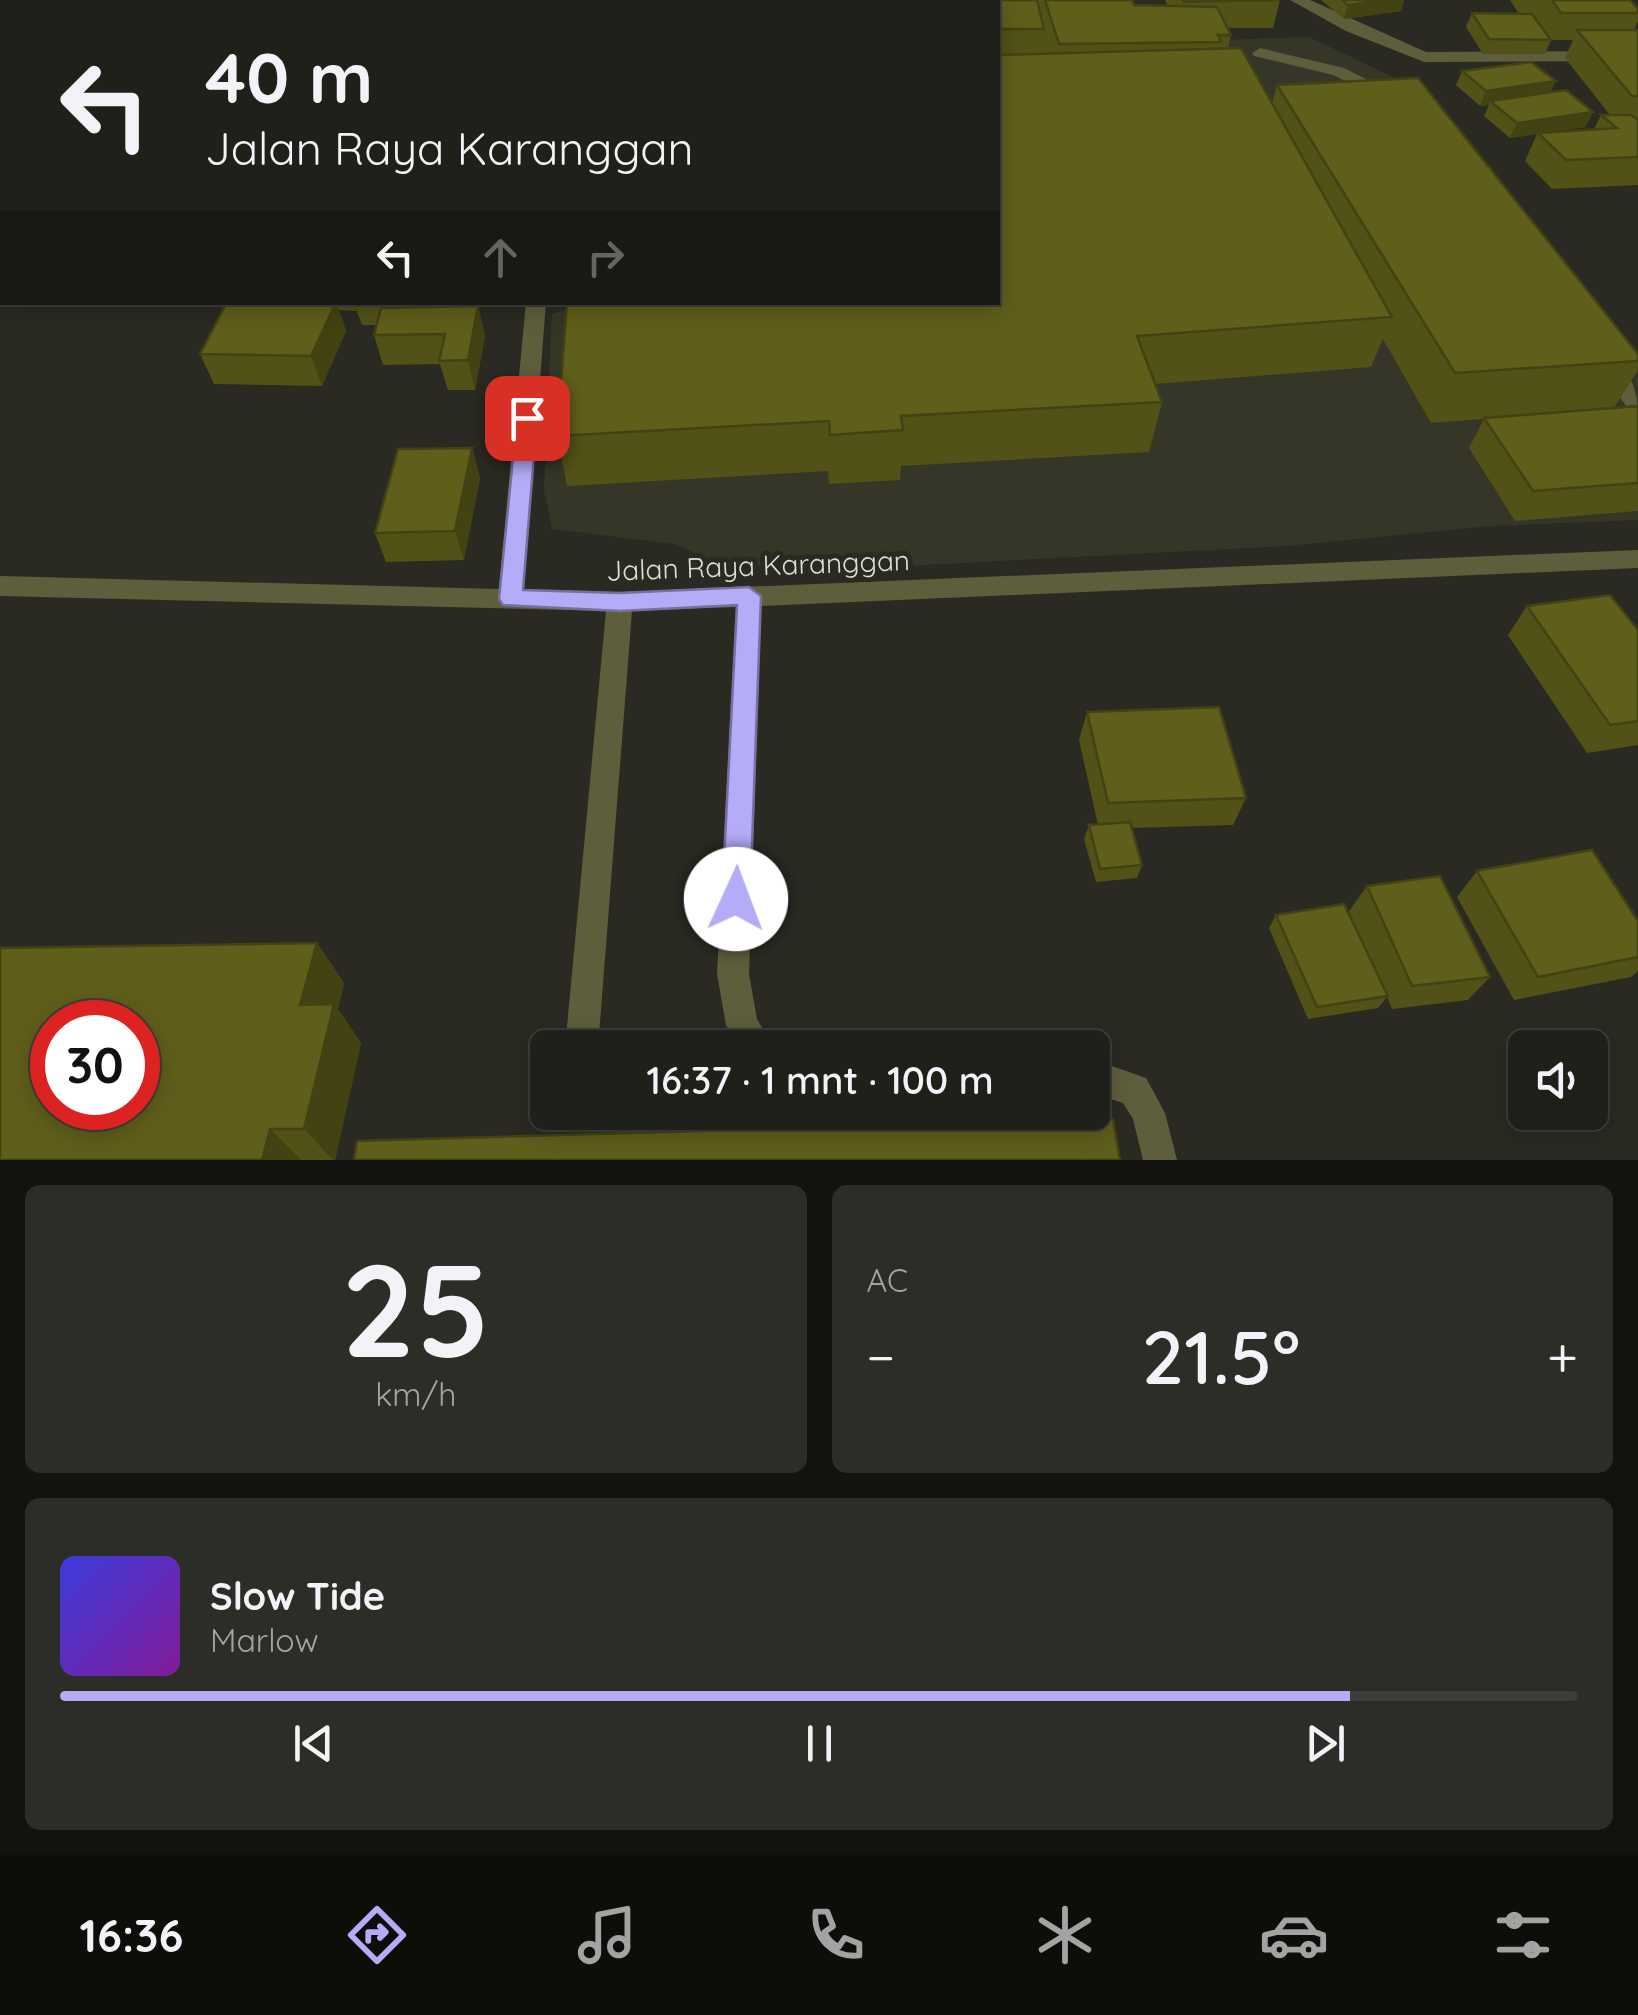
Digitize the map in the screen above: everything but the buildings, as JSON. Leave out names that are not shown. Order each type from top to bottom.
[{"type":"street","points":[[1298,0],[1367,35],[1424,56],[1638,56]]},
{"type":"street","points":[[1260,53],[1338,71],[1370,84],[1414,112]]},
{"type":"street","points":[[511,599],[536,305]]},
{"type":"street","points":[[1591,344],[1638,406]]},
{"type":"street","name":"Jalan Raya Karanggan","points":[[0,586],[620,602],[1638,559]]},
{"type":"street","points":[[745,1030],[733,974],[749,596]]},
{"type":"street","points":[[583,1030],[620,602]]},
{"type":"street","points":[[1110,1082],[1134,1090],[1148,1113],[1160,1160]]},
{"type":"shaded area","points":[[1009,0],[1148,35],[1223,40],[1309,37],[1416,88],[1513,201],[1638,370],[1638,520],[1490,526],[1285,546],[884,567],[726,566],[674,544],[552,529],[544,490],[552,314],[581,305],[1000,305]]},
{"type":"route","points":[[527,418],[511,599],[620,602],[749,596],[736,899]]}]
